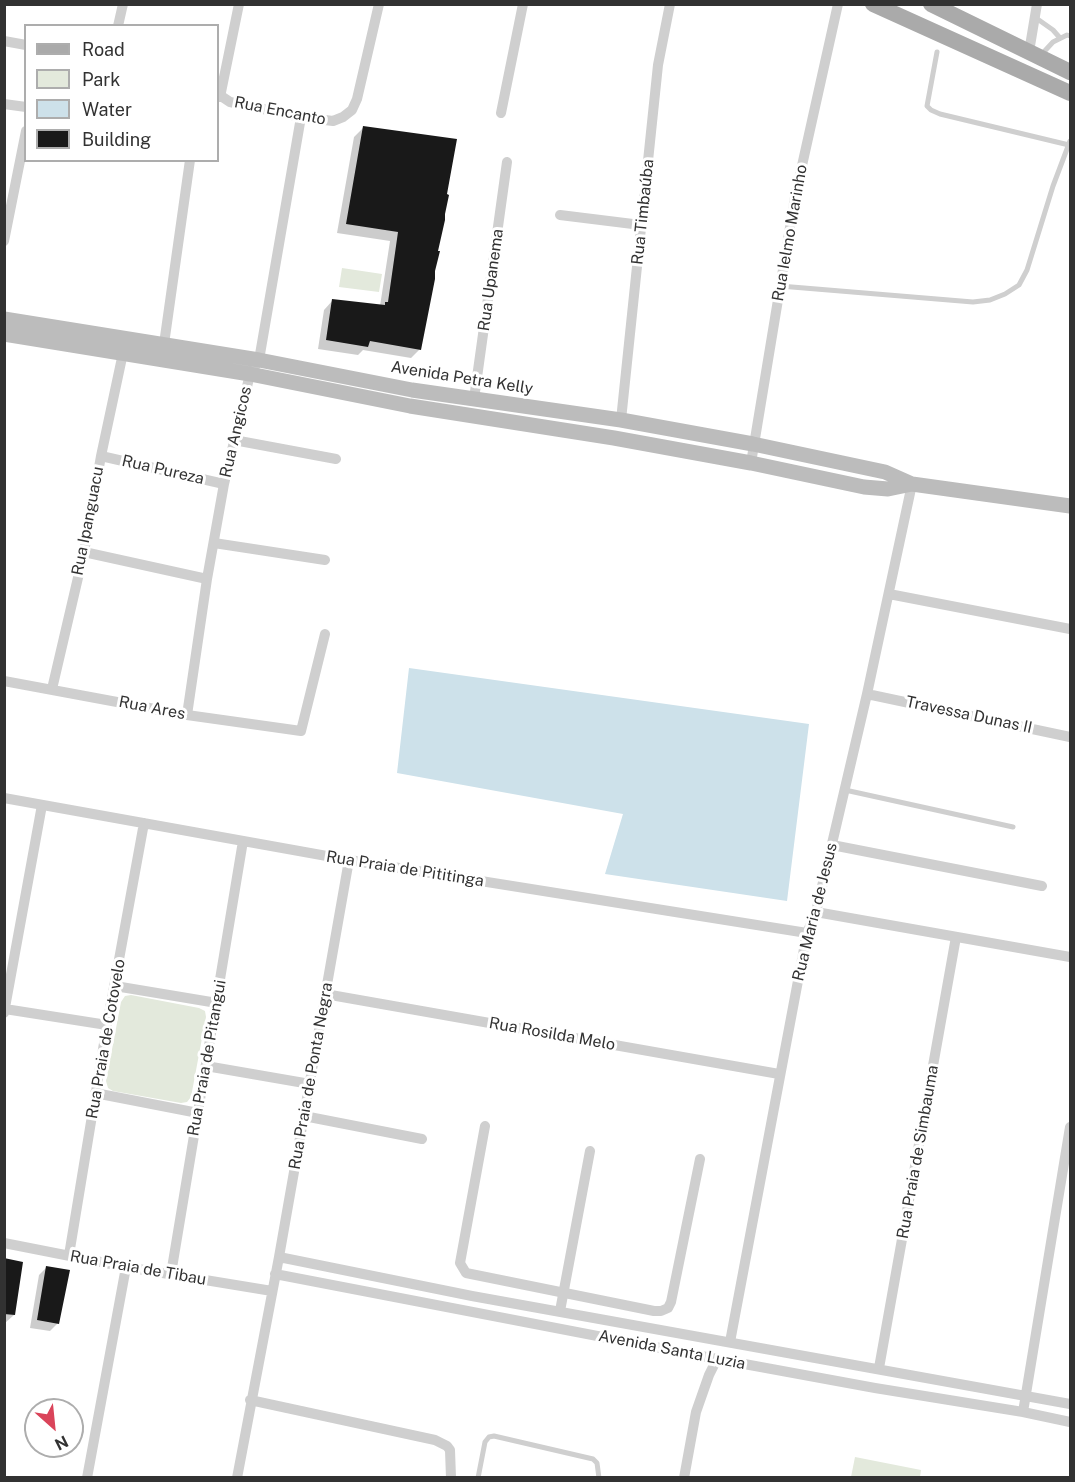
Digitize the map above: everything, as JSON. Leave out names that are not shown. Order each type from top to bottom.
[{"type":"main road","points":[[873,4],[1071,93]]},
{"type":"main road","points":[[931,4],[1071,72]]},
{"type":"street","points":[[118,24],[123,4]]},
{"type":"street","points":[[219,95],[239,4]]},
{"type":"street","name":"Rua Encanto","points":[[219,95],[230,102],[323,121],[333,121],[343,117],[352,110],[357,99],[379,4]]},
{"type":"street","points":[[501,113],[523,4]]},
{"type":"street","name":"Rua Timbaúba","points":[[621,420],[658,65],[670,4]]},
{"type":"street","name":"Rua Ielmo Marinho","points":[[751,463],[795,197],[838,4]]},
{"type":"street","points":[[1034,55],[1037,4]]},
{"type":"street","points":[[4,41],[24,45]]},
{"type":"street","points":[[4,104],[24,107]]},
{"type":"street","name":"Rua Angicos","points":[[187,715],[224,484],[250,374],[259,360],[301,117]]},
{"type":"street","points":[[4,241],[7,211],[24,139]]},
{"type":"street","points":[[164,344],[190,162]]},
{"type":"street","name":"Rua Upanema","points":[[474,399],[507,162]]},
{"type":"street","points":[[560,215],[641,225]]},
{"type":"street","name":"Avenida Petra Kelly","points":[[4,319],[259,360],[412,390],[621,420],[753,444],[885,472],[912,484],[1071,506]]},
{"type":"street","name":"Avenida Petra Kelly","points":[[4,334],[250,374],[410,406],[603,436],[751,463],[864,487],[888,489],[912,484]]},
{"type":"street","name":"Rua Ipanguacu","points":[[52,689],[84,552],[123,353]]},
{"type":"street","points":[[234,440],[336,459]]},
{"type":"street","name":"Rua Pureza","points":[[101,456],[224,484]]},
{"type":"street","name":"Rua Maria de Jesus","points":[[730,1342],[807,933],[816,912],[845,790],[912,484]]},
{"type":"street","points":[[214,543],[325,560]]},
{"type":"street","points":[[84,552],[207,579]]},
{"type":"street","points":[[889,594],[1071,629]]},
{"type":"street","name":"Rua Ares","points":[[4,681],[187,715],[301,731],[325,634]]},
{"type":"street","name":"Travessa Dunas II","points":[[867,694],[1071,737]]},
{"type":"street","name":"Rua Praia de Pititinga","points":[[4,798],[349,860],[807,933]]},
{"type":"street","points":[[42,805],[5,1011],[107,1025]]},
{"type":"street","name":"Rua Praia de Cotovelo","points":[[69,1255],[95,1093],[144,823]]},
{"type":"street","name":"Rua Praia de Pitangui","points":[[171,1274],[243,841]]},
{"type":"street","points":[[832,845],[1042,886]]},
{"type":"street","name":"Rua Praia de Ponta Negra","points":[[237,1478],[279,1257],[349,860]]},
{"type":"street","points":[[816,912],[1071,957]]},
{"type":"street","name":"Rua Praia de Simbauma","points":[[879,1368],[956,937]]},
{"type":"street","points":[[115,986],[217,1003]]},
{"type":"street","name":"Rua Rosilda Melo","points":[[326,994],[779,1074]]},
{"type":"street","points":[[206,1066],[310,1084]]},
{"type":"street","points":[[95,1093],[198,1113]]},
{"type":"street","points":[[304,1116],[423,1139]]},
{"type":"street","points":[[485,1126],[460,1263],[462,1269],[470,1275],[654,1311],[668,1308],[671,1302],[700,1159]]},
{"type":"street","points":[[1023,1412],[1071,1127]]},
{"type":"street","points":[[560,1311],[590,1151]]},
{"type":"street","name":"Rua Praia de Tibau","points":[[4,1243],[126,1267],[272,1290]]},
{"type":"street","name":"Avenida Santa Luzia","points":[[279,1257],[472,1296],[1071,1404]]},
{"type":"street","points":[[87,1478],[126,1267]]},
{"type":"street","name":"Avenida Santa Luzia","points":[[275,1274],[717,1359],[1071,1422]]},
{"type":"street","points":[[684,1478],[696,1412],[717,1359]]},
{"type":"street","points":[[250,1400],[435,1440],[450,1450],[451,1478]]},
{"type":"lane","points":[[1035,18],[1053,30],[1060,38]]},
{"type":"lane","points":[[1034,55],[1060,38],[1071,36]]},
{"type":"lane","points":[[780,286],[973,302],[990,300],[1019,285],[1027,270],[1053,186],[1070,143],[940,114],[931,110],[927,106],[937,52]]},
{"type":"lane","points":[[845,790],[1013,828]]},
{"type":"lane","points":[[478,1478],[485,1442],[489,1437],[494,1436],[593,1459],[597,1463],[599,1478]]},
{"type":"green space","points":[[342,268],[382,274],[379,292],[339,287]]},
{"type":"green space","points":[[131,995],[205,1011],[206,1017],[191,1097],[187,1102],[181,1103],[113,1091],[108,1088],[106,1081],[121,1002],[125,996]]},
{"type":"green space","points":[[855,1457],[921,1470],[920,1477],[851,1477]]},
{"type":"water","points":[[409,668],[809,724],[787,901],[605,874],[623,814],[397,773]]},
{"type":"building","points":[[363,126],[457,139],[438,251],[440,251],[421,350],[370,341],[368,347],[326,340],[332,299],[385,305],[385,302],[388,302],[398,232],[346,224]]},
{"type":"building","points":[[4,1258],[23,1262],[15,1315],[4,1314]]},
{"type":"building","points":[[46,1266],[70,1270],[59,1324],[37,1320]]}]
